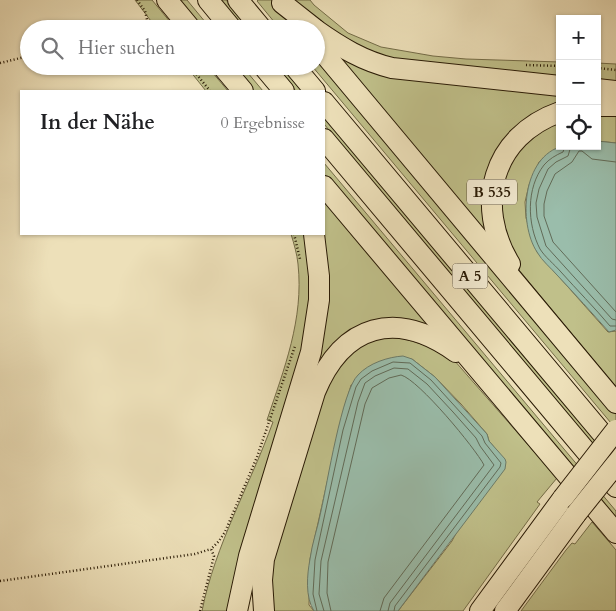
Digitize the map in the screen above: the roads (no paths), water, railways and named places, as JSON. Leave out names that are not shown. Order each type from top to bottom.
[{"type":"highway","points":[[167,0],[184,20]]},
{"type":"highway","points":[[208,0],[225,20]]},
{"type":"highway","points":[[238,0],[255,20]]},
{"type":"highway","points":[[281,1],[297,20]]},
{"type":"highway","points":[[281,1],[305,20]]},
{"type":"highway","points":[[325,36],[344,50],[375,64],[392,68],[556,86]]},
{"type":"highway","name":"A 5","points":[[325,55],[616,403]]},
{"type":"highway","points":[[230,75],[242,90]]},
{"type":"highway","points":[[271,75],[283,90]]},
{"type":"highway","points":[[302,75],[314,90]]},
{"type":"highway","points":[[601,89],[616,91]]},
{"type":"highway","name":"A 5","points":[[325,103],[616,450]]},
{"type":"highway","points":[[601,106],[616,106]]},
{"type":"highway","name":"B 535","points":[[526,295],[496,236],[491,209],[494,183],[505,156],[523,133],[537,122],[556,114]]},
{"type":"highway","name":"A 5","points":[[325,140],[616,487]]},
{"type":"highway","points":[[325,187],[616,533]]},
{"type":"highway","points":[[237,611],[249,556],[311,352],[319,300],[319,276],[314,235]]},
{"type":"highway","points":[[264,611],[262,580],[264,559],[314,392],[337,354],[346,345],[372,330],[404,328],[427,334],[474,364]]},
{"type":"highway","points":[[480,611],[563,498],[616,430]]},
{"type":"highway","points":[[505,611],[576,514],[616,464]]},
{"type":"water","points":[[601,141],[616,143],[616,330],[609,332],[544,261],[531,240],[527,225],[526,208],[528,192],[532,176],[539,163],[549,152],[556,149],[601,150]]},
{"type":"water","points":[[403,356],[412,359],[435,377],[487,434],[489,441],[505,459],[505,469],[398,611],[314,611],[308,593],[309,565],[346,399],[352,384],[362,371],[379,361]]}]
